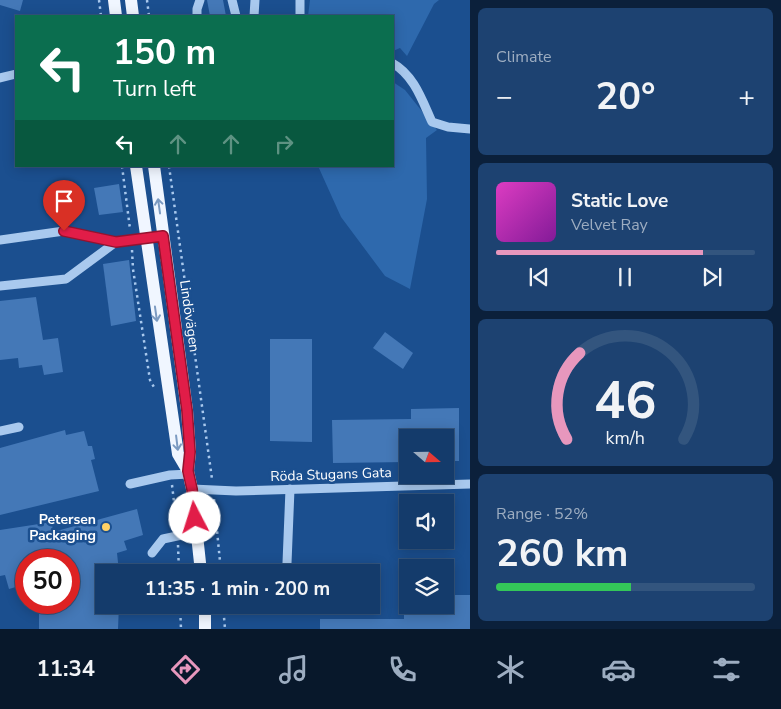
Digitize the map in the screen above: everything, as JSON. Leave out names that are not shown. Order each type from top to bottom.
[{"type":"main road","points":[[114,0],[116,15]]},
{"type":"main road","points":[[131,0],[133,15]]},
{"type":"main road","name":"Lindövägen","points":[[136,167],[178,454],[188,473],[192,489],[200,564]]},
{"type":"main road","name":"Lindövägen","points":[[154,167],[187,410],[190,452],[188,473]]},
{"type":"main road","points":[[205,614],[205,629]]},
{"type":"street","points":[[198,15],[196,9],[200,0]]},
{"type":"street","points":[[232,0],[236,15]]},
{"type":"street","points":[[254,15],[255,0]]},
{"type":"street","points":[[300,0],[300,15]]},
{"type":"street","points":[[394,64],[404,69],[420,94],[432,122],[448,128],[470,129]]},
{"type":"street","points":[[0,78],[15,74]]},
{"type":"street","points":[[0,240],[64,231],[116,242],[163,236]]},
{"type":"street","points":[[0,286],[66,279],[116,242]]},
{"type":"street","points":[[0,431],[19,427]]},
{"type":"street","points":[[130,484],[188,473]]},
{"type":"street","name":"Röda Stugans Gata","points":[[192,489],[290,489],[470,484]]},
{"type":"street","points":[[287,563],[290,489]]},
{"type":"street","points":[[152,553],[163,539],[196,532]]},
{"type":"path","points":[[99,0],[101,15]]},
{"type":"path","points":[[147,0],[149,15]]},
{"type":"path","points":[[169,167],[213,490],[220,564]]},
{"type":"path","points":[[180,614],[181,629]]},
{"type":"path","points":[[224,614],[225,629]]},
{"type":"shaded area","points":[[310,0],[439,0],[434,4],[407,56],[400,48],[394,51],[394,15],[308,15]]},
{"type":"shaded area","points":[[394,83],[405,90],[437,130],[426,138],[427,199],[410,289],[385,276],[341,217],[318,167],[394,167]]},
{"type":"building","points":[[0,0],[23,0],[20,11],[0,5]]},
{"type":"building","points":[[207,0],[223,0],[226,15],[210,15]]},
{"type":"building","points":[[119,184],[123,212],[99,215],[94,188]]},
{"type":"building","points":[[129,260],[136,321],[111,326],[103,264]]},
{"type":"building","points":[[36,297],[43,340],[58,338],[63,372],[44,375],[42,365],[19,368],[18,358],[0,360],[0,301]]},
{"type":"building","points":[[385,332],[413,353],[403,369],[373,348]]},
{"type":"building","points":[[270,339],[312,339],[312,442],[270,441]]},
{"type":"building","points":[[459,408],[459,461],[454,461],[454,429],[399,429],[399,462],[333,463],[332,420],[411,419],[411,409]]},
{"type":"building","points":[[65,430],[66,435],[84,431],[88,446],[92,446],[95,459],[91,460],[99,491],[0,515],[0,448]]},
{"type":"building","points":[[137,509],[143,535],[124,541],[127,550],[117,553],[118,564],[95,564],[95,614],[119,614],[118,629],[39,629],[39,614],[80,614],[80,549],[15,549],[15,587],[9,589],[5,575],[0,576],[0,530],[52,522],[53,532]]},
{"type":"building","points":[[454,595],[470,595],[470,629],[320,629],[320,619],[404,619],[404,614],[454,614]]},
{"type":"place","name":"Petersen Packaging","points":[[106,527]]},
{"type":"route","points":[[64,231],[116,242],[163,236],[187,410],[190,452],[188,471],[195,518]]}]
